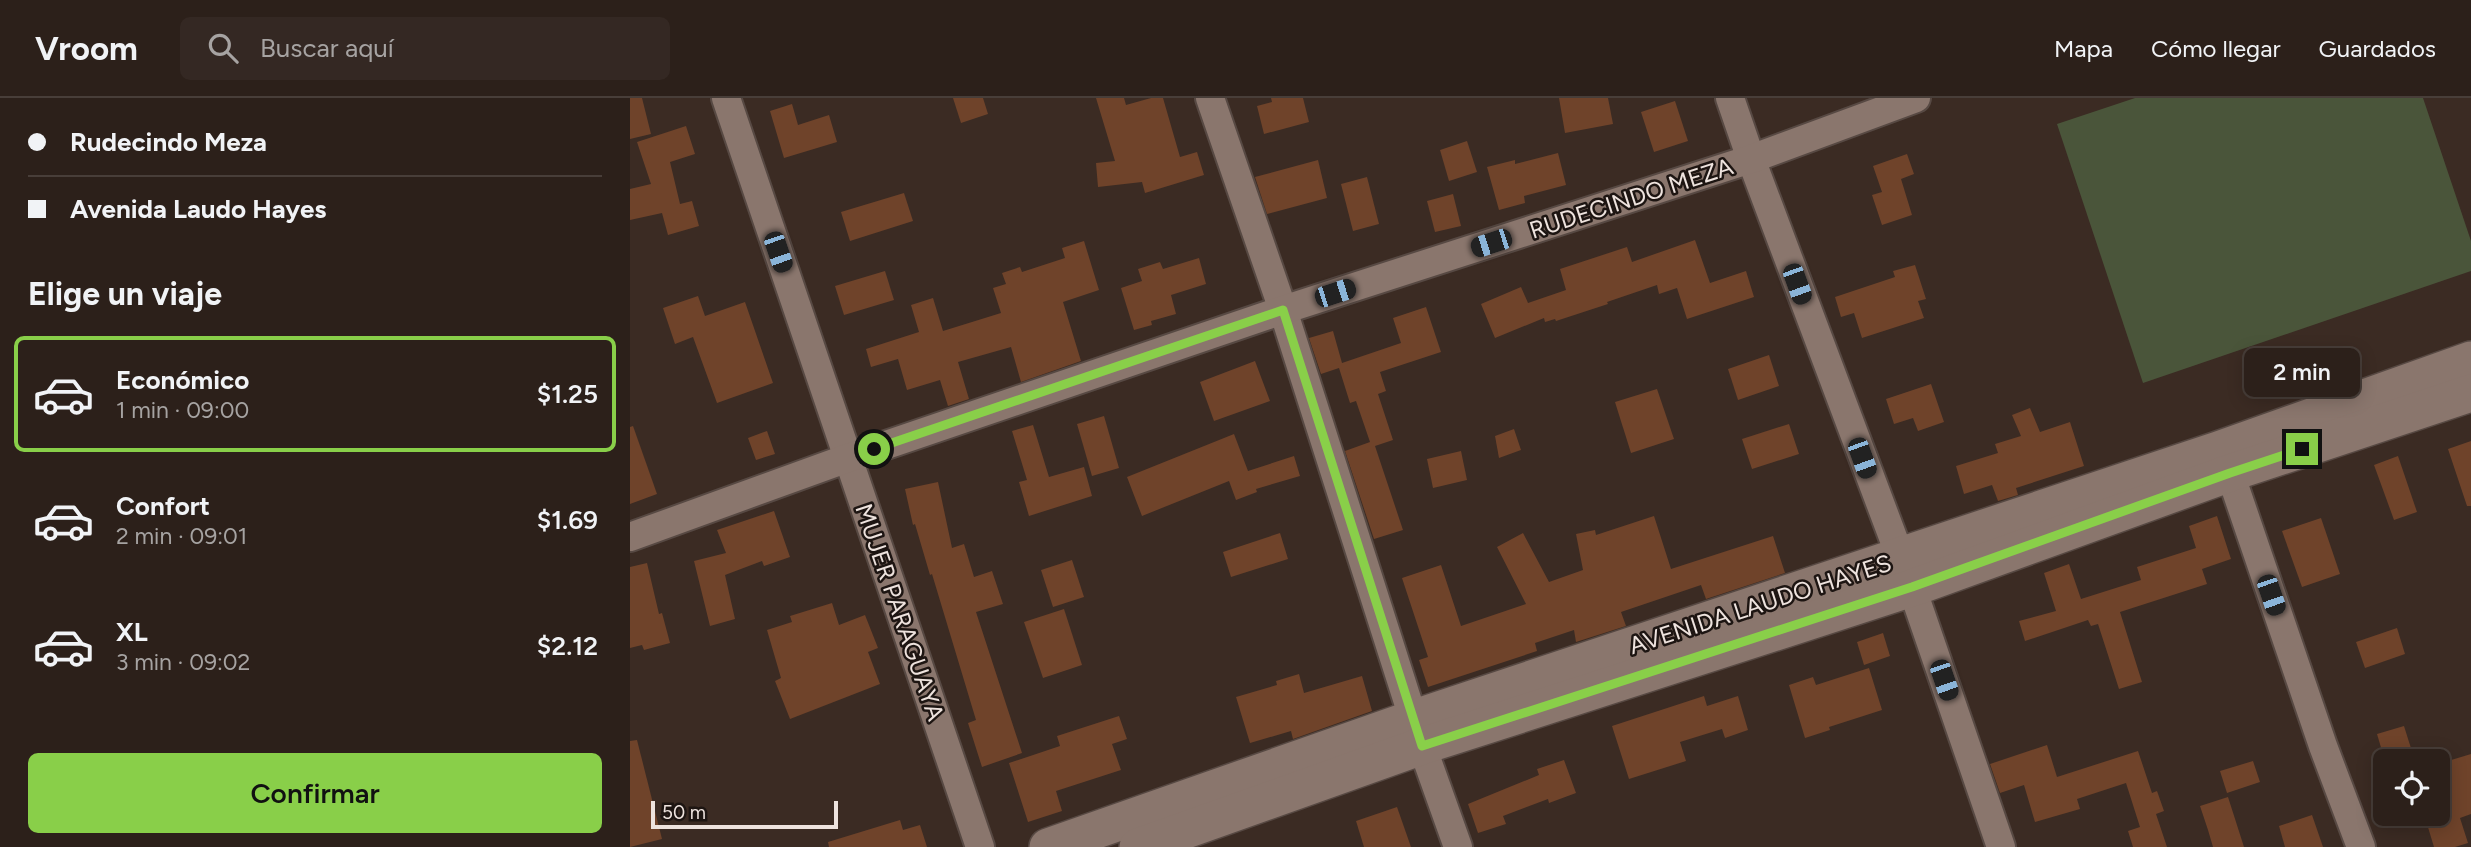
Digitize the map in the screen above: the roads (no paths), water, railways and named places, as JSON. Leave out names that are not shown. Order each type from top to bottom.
[{"type":"street","name":"MUJER PARAGUAYA","points":[[726,98],[980,847]]},
{"type":"street","points":[[1210,98],[1283,310],[1458,847]]},
{"type":"street","points":[[1730,98],[1906,573],[2001,847]]},
{"type":"street","name":"RUDECINDO MEZA","points":[[630,537],[848,457],[1283,310],[1751,159],[1916,98]]},
{"type":"street","name":"AVENIDA LAUDO HAYES","points":[[1048,847],[1419,732],[1906,573],[2224,461],[2471,360]]},
{"type":"street","name":"AVENIDA LAUDO HAYES","points":[[2224,461],[2471,393]]},
{"type":"street","points":[[2224,461],[2323,747],[2361,847]]},
{"type":"street","name":"AVENIDA LAUDO HAYES","points":[[1138,847],[1419,732]]}]
